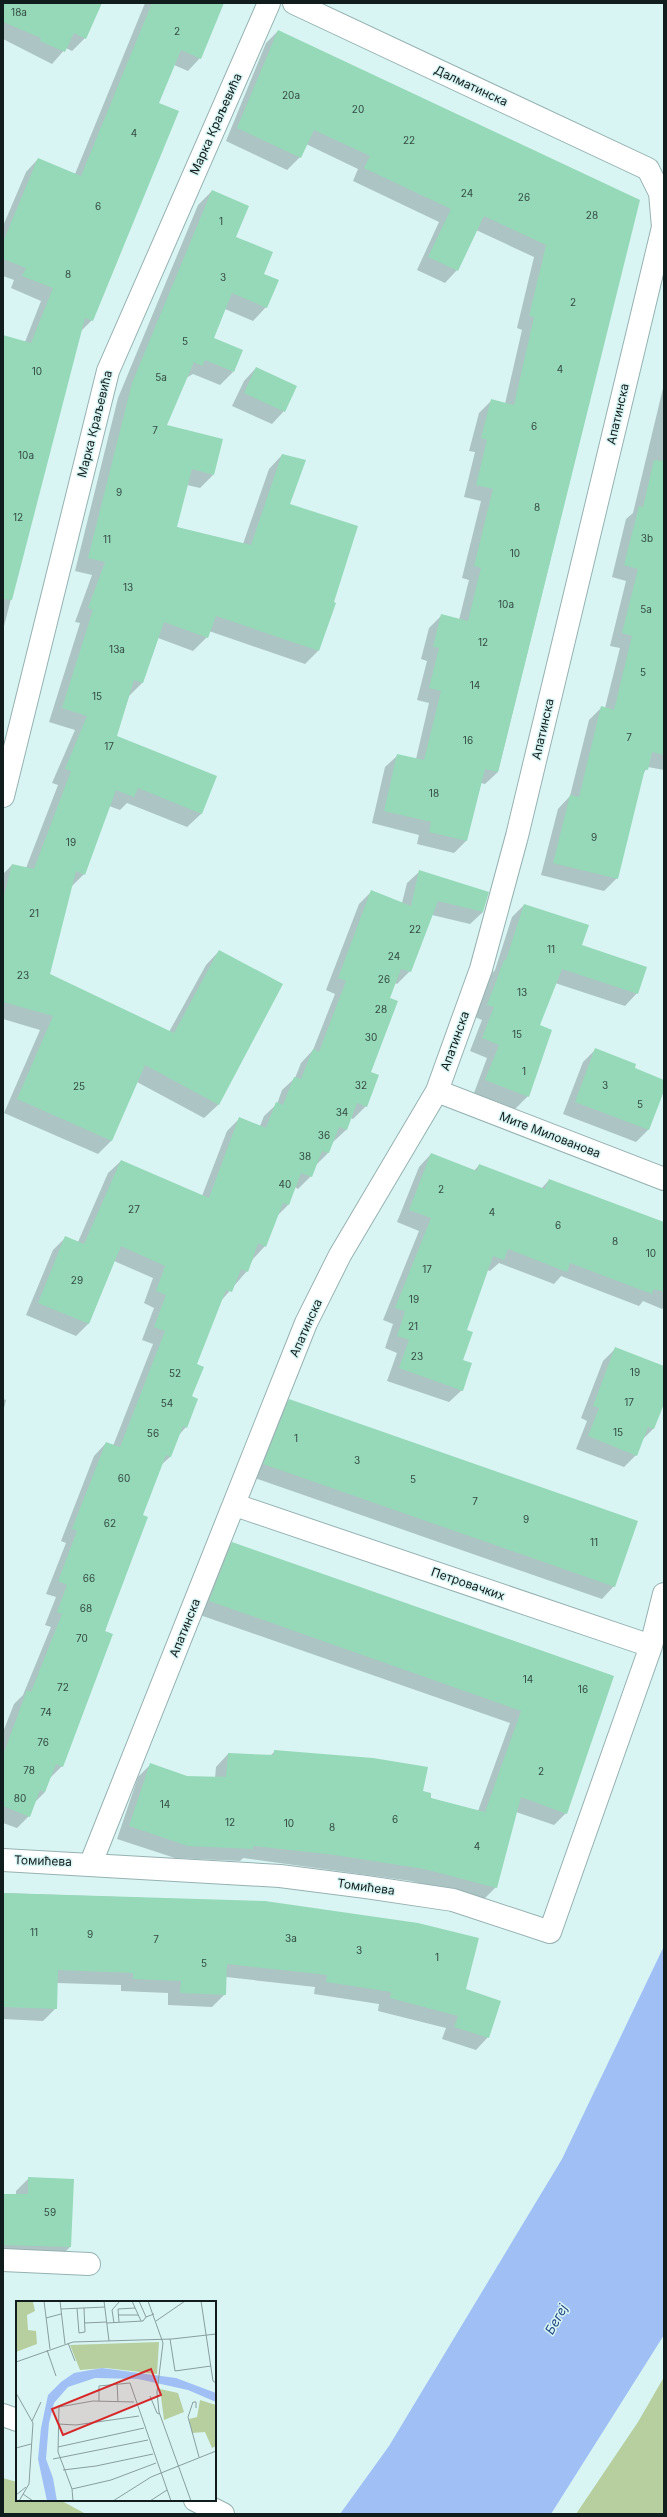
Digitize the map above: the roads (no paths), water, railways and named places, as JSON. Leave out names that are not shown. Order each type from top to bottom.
[{"type":"street","name":"Марка Краљевића","points":[[3,796],[108,371],[269,3]]},
{"type":"street","name":"Далматинска","points":[[294,3],[648,169]]},
{"type":"street","name":"Апатинска","points":[[90,1863],[235,1505],[306,1323],[340,1254],[437,1091],[481,969],[498,910],[663,228],[660,193],[648,169]]},
{"type":"street","name":"Мите Милованова","points":[[437,1091],[664,1179]]},
{"type":"street","name":"Петровачких","points":[[235,1505],[651,1646]]},
{"type":"street","points":[[651,1646],[664,1594]]},
{"type":"street","name":"Томићева","points":[[3,1860],[90,1863],[280,1876],[366,1886],[453,1900],[550,1932],[651,1646]]},
{"type":"street","points":[[3,2260],[89,2264]]},
{"type":"street","points":[[3,2415],[16,2420]]},
{"type":"street","points":[[197,2501],[223,2514]]},
{"type":"water","name":"Бегеј","points":[[664,1946],[664,2335],[551,2514],[340,2514],[389,2446],[562,2159]]}]
